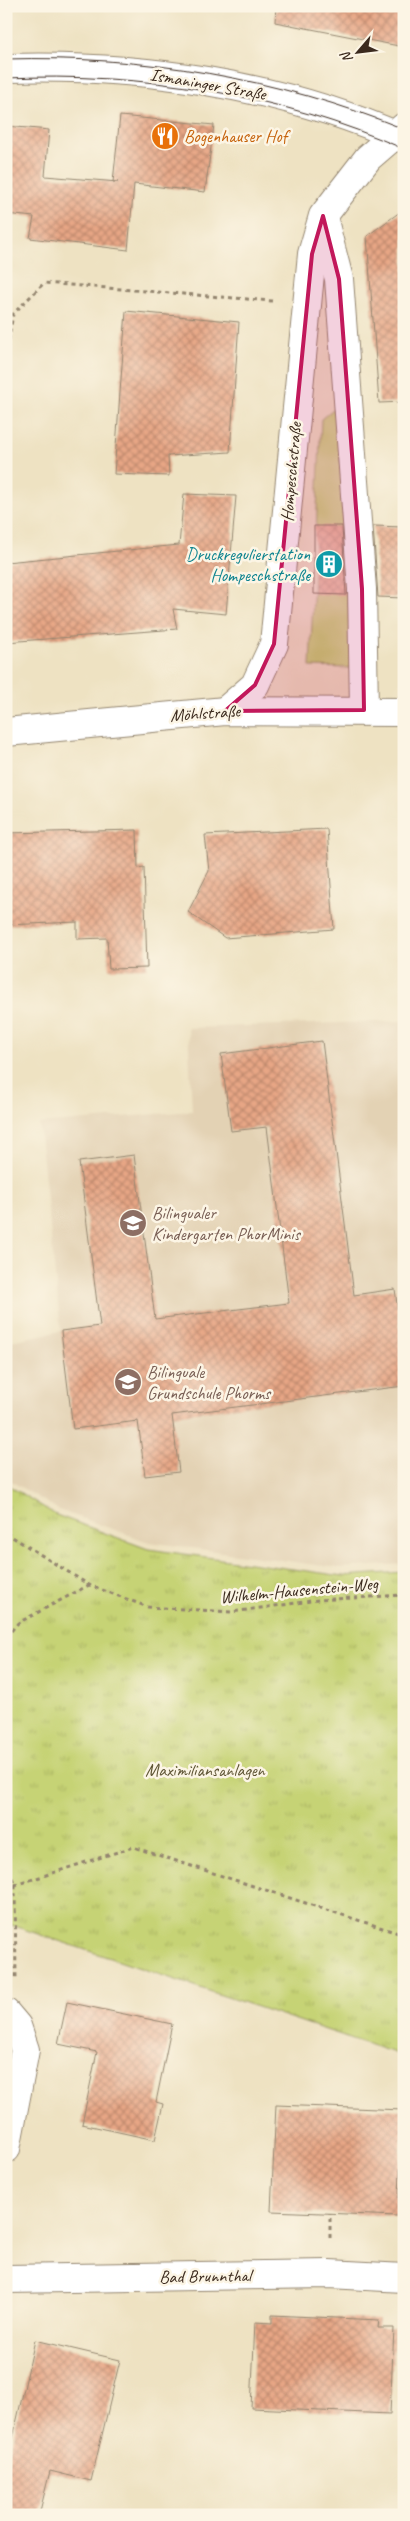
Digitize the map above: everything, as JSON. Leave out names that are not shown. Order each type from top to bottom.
[{"type":"street","name":"Ismaninger Straße","points":[[6,68],[148,72],[201,80],[294,101],[401,134]]},
{"type":"street","name":"Hompeschstraße","points":[[225,711],[255,685],[274,644],[312,254],[323,216],[368,158],[401,134]]},
{"type":"street","points":[[323,216],[339,279],[362,589],[364,710]]},
{"type":"street","name":"Möhlstraße","points":[[6,732],[225,711],[364,710],[404,712]]},
{"type":"street","points":[[6,2149],[25,2050],[12,2020]]},
{"type":"street","name":"Bad Brunnthal","points":[[6,2279],[329,2274],[404,2278]]},
{"type":"path","points":[[6,356],[13,314],[44,284],[307,303]]},
{"type":"path","name":"Wilhelm-Hausenstein-Weg","points":[[6,1533],[89,1585],[148,1607],[232,1612],[318,1600],[404,1595]]},
{"type":"path","points":[[6,1637],[18,1623],[89,1585]]},
{"type":"path","points":[[6,1885],[15,1885],[133,1847],[404,1935]]},
{"type":"path","points":[[6,1862],[15,1885],[12,2020]]},
{"type":"highlighted area","points":[[323,216],[339,279],[362,589],[364,710],[225,711],[255,685],[274,644],[312,254]]},
{"type":"shaded area","points":[[404,1021],[404,1564],[338,1568],[149,1542],[59,1510],[6,1478],[6,1342],[61,1331],[39,1124],[192,1111],[188,1028]]},
{"type":"green space","points":[[337,406],[353,668],[310,667],[321,419]]},
{"type":"green space","name":"Maximiliansanlagen","points":[[6,1484],[56,1515],[148,1549],[343,1576],[404,1572],[404,2056],[11,1925],[6,1939]]},
{"type":"building","points":[[276,6],[404,6],[404,47],[275,22]]},
{"type":"building","points":[[120,116],[214,125],[205,192],[134,184],[128,250],[30,238],[34,217],[6,214],[6,126],[49,130],[45,176],[113,182]]},
{"type":"building","points":[[404,209],[404,402],[379,403],[367,236]]},
{"type":"building","points":[[126,311],[239,322],[230,452],[168,456],[169,476],[114,474]]},
{"type":"building","points":[[184,494],[236,496],[226,614],[173,609],[177,629],[6,642],[6,562],[179,545]]},
{"type":"building","name":"Druckregulierstation Hompeschstraße","points":[[314,526],[342,526],[346,595],[314,594]]},
{"type":"building","points":[[373,526],[404,527],[404,598],[378,597]]},
{"type":"building","points":[[327,829],[334,929],[225,938],[188,912],[209,871],[205,835]]},
{"type":"building","points":[[137,830],[138,868],[144,867],[147,968],[109,969],[107,938],[77,939],[77,922],[6,925],[6,833]]},
{"type":"building","points":[[322,1041],[354,1295],[395,1289],[404,1356],[404,1386],[172,1415],[179,1472],[145,1476],[138,1421],[73,1429],[61,1331],[100,1326],[79,1162],[134,1155],[155,1319],[289,1303],[267,1127],[231,1131],[221,1054]]},
{"type":"building","points":[[67,2002],[172,2024],[156,2102],[163,2104],[155,2140],[82,2124],[97,2052],[58,2044]]},
{"type":"building","points":[[276,2105],[403,2110],[398,2216],[271,2211]]},
{"type":"building","points":[[272,2315],[379,2320],[378,2328],[394,2328],[390,2414],[251,2408],[255,2322],[272,2323]]},
{"type":"building","points":[[35,2340],[120,2360],[91,2481],[50,2471],[39,2515],[6,2515],[6,2468]]},
{"type":"tram line","points":[[6,59],[108,61],[209,73],[308,96],[404,129]]},
{"type":"tram line","points":[[6,78],[108,79],[159,83],[209,91],[259,101],[308,114],[357,130],[404,149]]},
{"type":"place","name":"Bogenhauser Hof","points":[[165,136]]},
{"type":"place","name":"Druckregulierstation Hompeschstraße","points":[[329,564]]},
{"type":"place","name":"Bilingualer Kindergarten PhorMinis","points":[[133,1223]]},
{"type":"place","name":"Bilinguale Grundschule Phorms","points":[[128,1382]]}]
